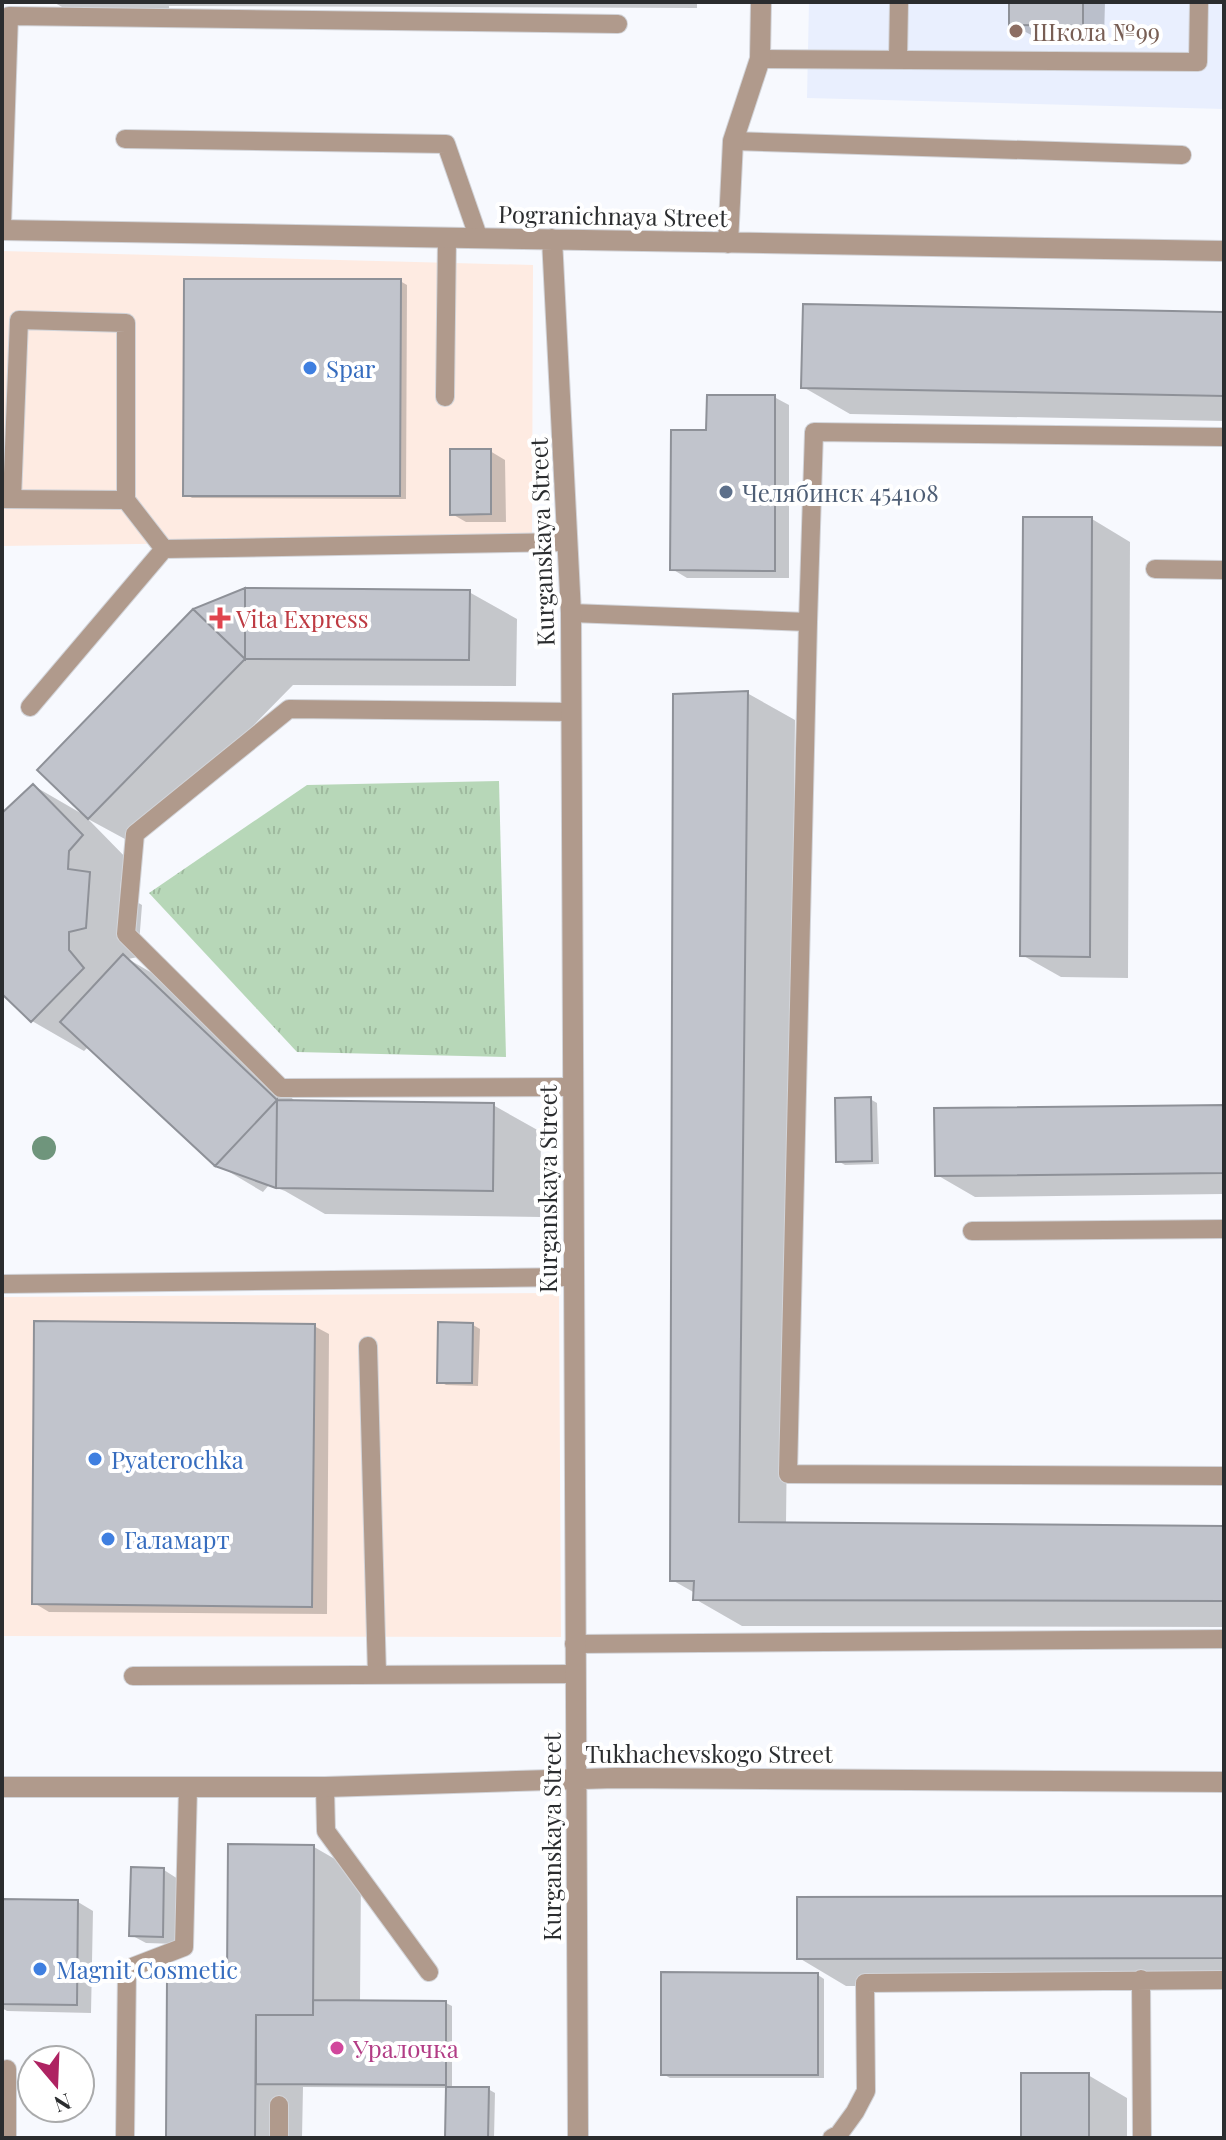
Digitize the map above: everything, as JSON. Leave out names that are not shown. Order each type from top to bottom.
[{"type":"street","points":[[728,243],[733,141],[760,59],[761,2]]},
{"type":"street","name":"Pogranichnaya Street","points":[[2,228],[1224,251]]},
{"type":"street","name":"Kurganskaya Street","points":[[552,239],[571,613],[578,2138]]},
{"type":"street","name":"Tukhachevskogo Street","points":[[2,1787],[325,1787],[577,1779],[1224,1782]]},
{"type":"lane","points":[[898,60],[899,2]]},
{"type":"lane","points":[[760,59],[1198,62],[1199,2]]},
{"type":"lane","points":[[2,228],[9,16],[618,24]]},
{"type":"lane","points":[[125,139],[446,144],[479,239]]},
{"type":"lane","points":[[733,141],[1182,155]]},
{"type":"lane","points":[[445,397],[447,237]]},
{"type":"lane","points":[[126,500],[7,499],[19,320],[126,323],[126,500],[164,549]]},
{"type":"lane","points":[[1224,437],[814,432],[788,1474],[1224,1476]]},
{"type":"lane","points":[[30,707],[164,549],[568,542]]},
{"type":"lane","points":[[1155,569],[1224,570]]},
{"type":"lane","points":[[571,613],[808,622]]},
{"type":"lane","points":[[572,712],[289,709],[135,834],[126,934],[281,1088],[573,1087]]},
{"type":"lane","points":[[972,1231],[1224,1229]]},
{"type":"lane","points":[[2,1284],[574,1277]]},
{"type":"lane","points":[[368,1346],[377,1675]]},
{"type":"lane","points":[[574,1644],[1224,1639]]},
{"type":"lane","points":[[133,1676],[575,1674]]},
{"type":"lane","points":[[125,2138],[127,1969],[184,1947],[188,1787]]},
{"type":"lane","points":[[325,1787],[326,1831],[429,1972]]},
{"type":"lane","points":[[1141,1979],[1142,2138]]},
{"type":"lane","points":[[832,2138],[839,2134],[855,2112],[866,2091],[865,1983],[1224,1980]]},
{"type":"lane","points":[[7,2069],[7,2138]]},
{"type":"lane","points":[[279,2105],[279,2138]]},
{"type":"shaded area","name":"Школа №99","points":[[809,2],[1224,2],[1224,109],[807,98]]},
{"type":"shaded area","points":[[2,251],[533,265],[532,538],[2,546]]},
{"type":"shaded area","points":[[559,1293],[561,1637],[2,1636],[2,1297]]},
{"type":"green space","points":[[499,781],[506,1057],[297,1052],[149,893],[307,785]]},
{"type":"building","points":[[1009,2],[1083,2],[1083,26],[1009,25]]},
{"type":"building","points":[[184,279],[401,279],[400,496],[183,496]]},
{"type":"building","points":[[803,304],[1224,312],[1224,396],[801,388]]},
{"type":"building","points":[[707,395],[775,395],[775,571],[670,570],[671,430],[706,430]]},
{"type":"building","points":[[450,449],[491,449],[491,514],[450,515]]},
{"type":"building","points":[[1023,517],[1092,517],[1090,957],[1020,956]]},
{"type":"building","points":[[245,588],[470,590],[469,660],[245,659]]},
{"type":"building","points":[[245,588],[245,659],[193,609]]},
{"type":"building","points":[[193,609],[245,659],[88,819],[37,770]]},
{"type":"building","points":[[748,691],[739,1522],[1224,1526],[1224,1601],[693,1600],[694,1581],[670,1581],[673,694]]},
{"type":"building","points":[[33,784],[83,835],[69,851],[68,869],[90,872],[86,928],[69,932],[69,950],[84,968],[31,1022],[2,994],[2,813]]},
{"type":"building","points":[[123,954],[277,1100],[215,1166],[60,1022]]},
{"type":"building","points":[[871,1097],[872,1161],[836,1162],[835,1098]]},
{"type":"building","points":[[277,1100],[494,1103],[493,1191],[276,1188]]},
{"type":"building","points":[[277,1100],[276,1188],[215,1166]]},
{"type":"building","points":[[1224,1105],[1224,1173],[935,1176],[934,1108]]},
{"type":"building","points":[[34,1321],[315,1324],[312,1607],[32,1604]]},
{"type":"building","points":[[438,1322],[473,1323],[472,1383],[437,1383]]},
{"type":"building","points":[[228,1844],[314,1845],[313,2015],[256,2015],[255,2138],[166,2138],[167,1978],[227,1978]]},
{"type":"building","points":[[131,1867],[164,1868],[163,1937],[129,1936]]},
{"type":"building","points":[[1224,1896],[1224,1958],[797,1959],[797,1897]]},
{"type":"building","points":[[2,1899],[78,1900],[77,2005],[2,2004]]},
{"type":"building","points":[[661,1972],[818,1973],[818,2075],[661,2075]]},
{"type":"building","points":[[313,2000],[446,2001],[446,2085],[256,2084],[256,2015],[313,2015]]},
{"type":"building","points":[[1021,2073],[1089,2073],[1089,2138],[1021,2138]]},
{"type":"building","points":[[446,2087],[489,2087],[488,2138],[445,2138]]},
{"type":"place","name":"Школа №99","points":[[1016,31]]},
{"type":"place","name":"Spar","points":[[310,368]]},
{"type":"place","name":"Челябинск 454108","points":[[726,492]]},
{"type":"place","name":"Vita Express","points":[[220,618]]},
{"type":"place","name":"Pyaterochka","points":[[95,1459]]},
{"type":"place","name":"Галамарт","points":[[108,1539]]},
{"type":"place","name":"Magnit Cosmetic","points":[[40,1969]]},
{"type":"place","name":"Уралочка","points":[[337,2048]]}]
